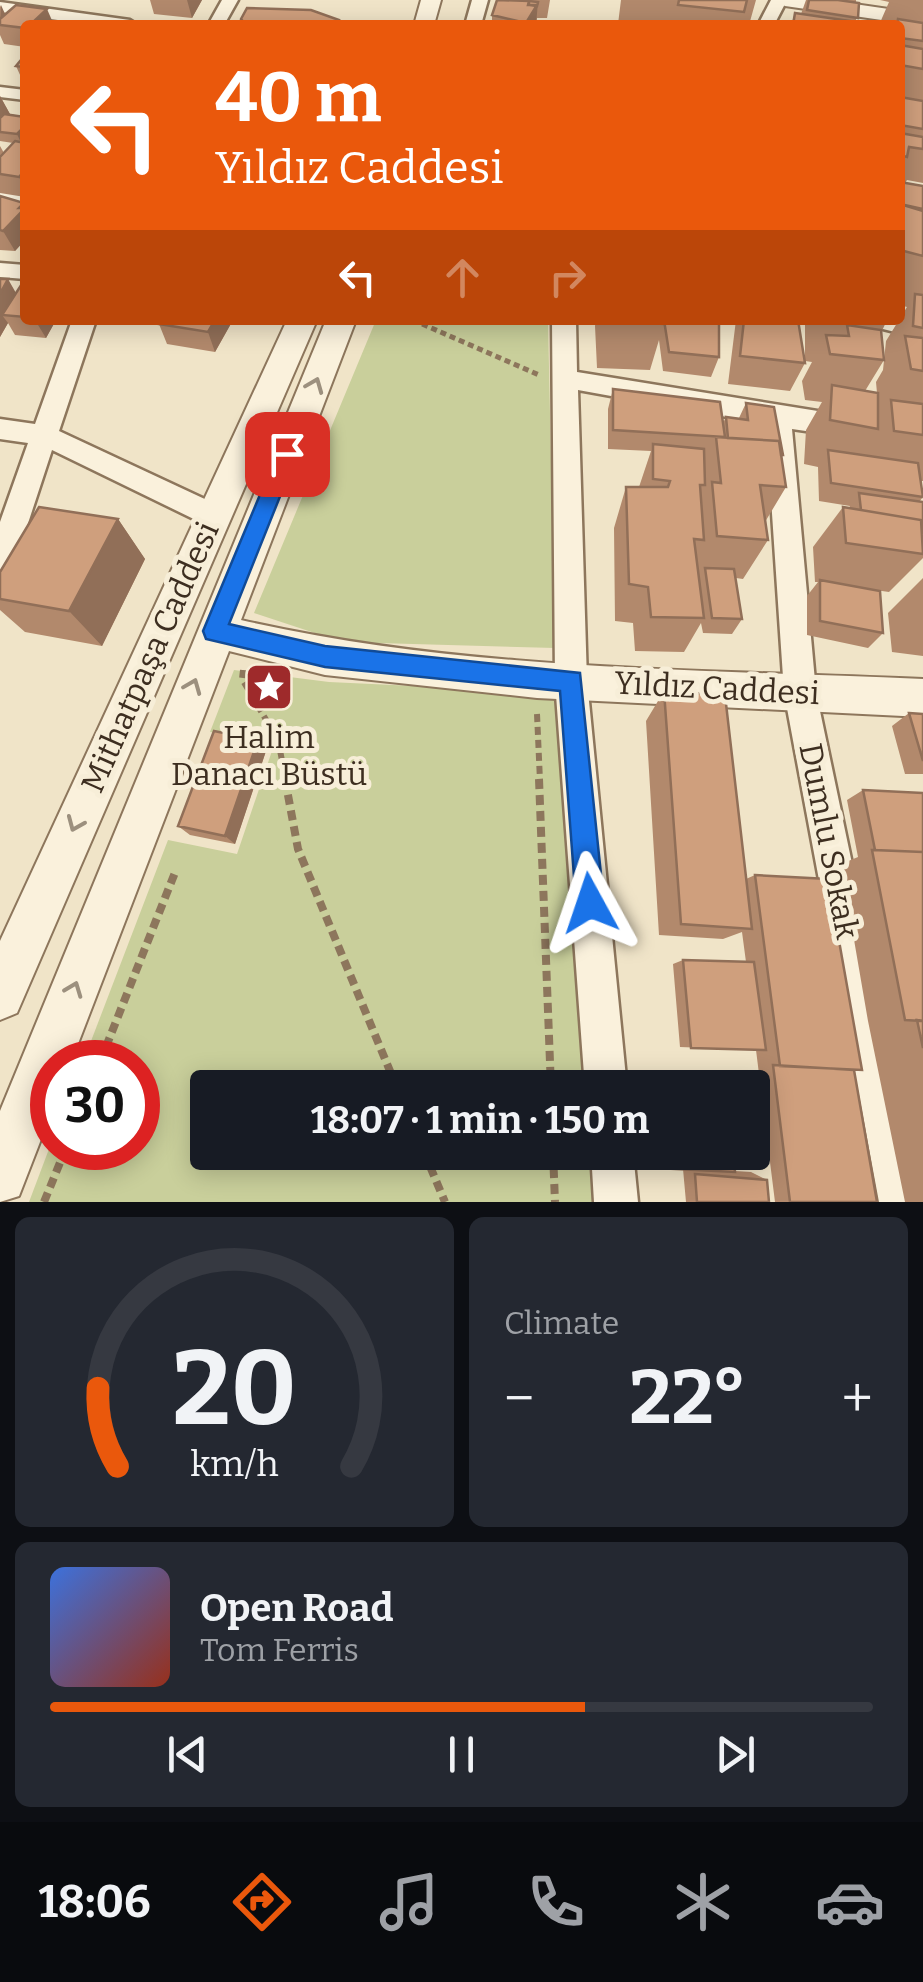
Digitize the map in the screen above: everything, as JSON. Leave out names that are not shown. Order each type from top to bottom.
[{"type":"street","points":[[782,0],[829,3],[872,19],[923,20]]},
{"type":"street","points":[[0,8],[92,20]]},
{"type":"street","points":[[0,563],[82,325]]},
{"type":"street","name":"Mithatpaşa Caddesi","points":[[0,996],[300,325]]},
{"type":"street","name":"Mithatpaşa Caddesi","points":[[0,1178],[222,644],[340,325]]},
{"type":"street","points":[[563,325],[557,379],[554,680],[604,1070]]},
{"type":"street","points":[[557,379],[923,438]]},
{"type":"street","name":"Dumlu Sokak","points":[[778,417],[800,692],[901,1202]]},
{"type":"street","points":[[0,430],[44,435],[214,516]]},
{"type":"street","name":"Yıldız Caddesi","points":[[222,644],[554,680],[923,698]]},
{"type":"street","points":[[613,1170],[616,1202]]},
{"type":"path","points":[[424,325],[557,379]]},
{"type":"path","points":[[222,644],[243,670],[242,678],[278,740],[298,849],[390,1070]]},
{"type":"path","points":[[551,1070],[554,680]]},
{"type":"path","points":[[109,1040],[176,870]]},
{"type":"path","points":[[44,1202],[57,1170]]},
{"type":"path","points":[[431,1170],[444,1202]]},
{"type":"path","points":[[554,1170],[555,1202]]},
{"type":"green space","points":[[374,325],[548,325],[555,648],[342,642],[254,613]]},
{"type":"green space","points":[[234,670],[329,682],[561,693],[586,1070],[190,1070],[190,1170],[592,1170],[594,1202],[29,1202],[41,1170],[160,1170],[160,1040],[91,1040],[168,840],[237,854],[274,745],[210,732]]},
{"type":"building","points":[[497,0],[537,5],[528,20],[492,15]]},
{"type":"building","points":[[679,0],[747,0],[744,12],[678,5]]},
{"type":"building","points":[[809,0],[859,3],[858,18],[807,10]]},
{"type":"building","points":[[16,5],[47,9],[35,20],[20,20],[20,27],[0,25],[0,19]]},
{"type":"building","points":[[247,8],[311,10],[339,20],[242,20]]},
{"type":"building","points":[[795,13],[843,20],[794,20]]},
{"type":"building","points":[[905,20],[923,23],[923,41],[905,39]]},
{"type":"building","points":[[905,46],[923,49],[923,69],[905,66]]},
{"type":"building","points":[[905,98],[923,101],[923,129],[905,126]]},
{"type":"building","points":[[4,114],[20,116],[20,131],[0,132],[0,118]]},
{"type":"building","points":[[905,134],[923,137],[923,149],[909,147],[907,157]]},
{"type":"building","points":[[15,141],[20,142],[19,177],[0,174],[0,157]]},
{"type":"building","points":[[905,183],[923,186],[923,209],[905,205]]},
{"type":"building","points":[[0,196],[20,202],[20,213],[0,230]]},
{"type":"building","points":[[905,206],[923,211],[923,256],[905,251]]},
{"type":"building","points":[[20,287],[20,317],[2,315]]},
{"type":"building","points":[[915,294],[923,295],[923,328],[913,326]]},
{"type":"building","points":[[165,325],[212,325],[208,332]]},
{"type":"building","points":[[665,325],[719,325],[719,357],[669,352]]},
{"type":"building","points":[[743,325],[799,325],[805,363],[740,356]]},
{"type":"building","points":[[847,325],[881,330],[884,360],[830,354],[826,335],[849,336]]},
{"type":"building","points":[[905,336],[923,338],[923,371],[911,369]]},
{"type":"building","points":[[832,385],[878,393],[878,429],[830,420]]},
{"type":"building","points":[[613,389],[720,402],[725,437],[613,430]]},
{"type":"building","points":[[891,400],[923,404],[923,435],[894,431]]},
{"type":"building","points":[[746,403],[774,407],[783,455],[779,441],[728,438],[726,417],[748,420]]},
{"type":"building","points":[[716,437],[779,441],[786,487],[760,485],[768,540],[717,536],[712,482],[721,483]]},
{"type":"building","points":[[653,444],[704,449],[705,485],[700,485],[704,540],[694,539],[704,618],[651,617],[648,587],[629,584],[626,487],[668,487],[670,481],[653,479]]},
{"type":"building","points":[[828,450],[918,463],[923,497],[831,483]]},
{"type":"building","points":[[859,493],[923,502],[923,534],[921,520],[861,510]]},
{"type":"building","points":[[39,507],[118,519],[69,611],[0,599],[0,572]]},
{"type":"building","points":[[843,507],[921,520],[923,554],[846,543]]},
{"type":"building","points":[[705,568],[734,569],[742,619],[712,618]]},
{"type":"building","points":[[820,580],[880,591],[883,633],[820,621]]},
{"type":"building","points":[[664,691],[725,695],[752,929],[681,924]]},
{"type":"building","points":[[909,713],[923,714],[923,761]]},
{"type":"building","points":[[214,731],[258,740],[225,836],[178,826]]},
{"type":"building","points":[[863,790],[923,793],[923,852],[875,850]]},
{"type":"building","points":[[872,850],[923,852],[923,1021],[905,1020]]},
{"type":"building","points":[[755,875],[828,879],[862,1070],[780,1066]]},
{"type":"building","points":[[683,960],[754,962],[766,1050],[691,1048]]},
{"type":"building","points":[[917,1020],[923,1021],[923,1048]]},
{"type":"building","points":[[773,1065],[854,1070],[877,1202],[790,1202]]},
{"type":"building","points":[[695,1174],[767,1180],[769,1202],[697,1202]]},
{"type":"place","name":"Halim Danacı Büstü","points":[[269,687]]},
{"type":"route","points":[[287,454],[214,631],[325,657],[571,681],[590,903]]}]
